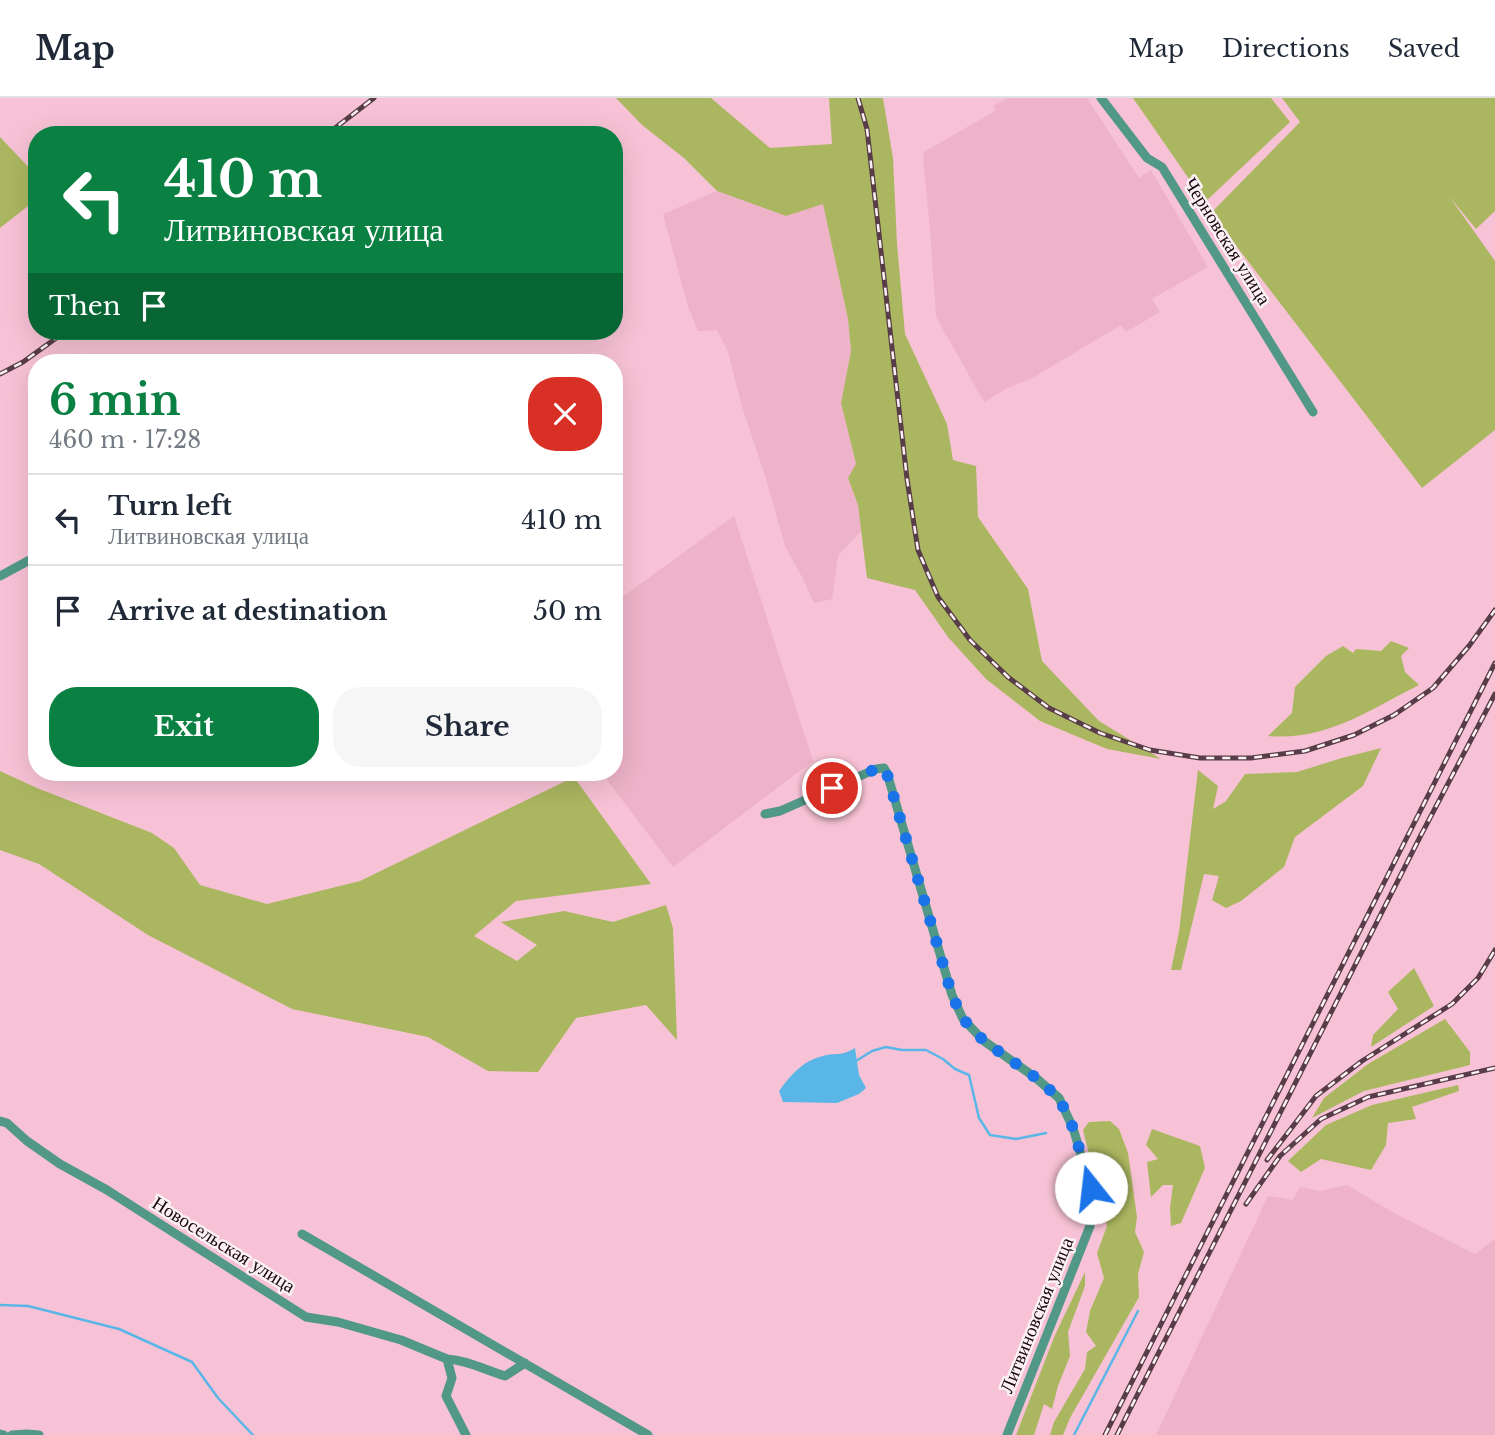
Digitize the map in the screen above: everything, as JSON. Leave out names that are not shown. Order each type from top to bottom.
[{"type":"street","name":"Черновская улица","points":[[1101,98],[1147,158],[1162,167],[1313,412]]},
{"type":"street","points":[[0,576],[28,561]]},
{"type":"street","name":"Литвиновская улица","points":[[765,814],[780,811],[876,769],[884,768],[952,995],[963,1019],[984,1041],[1059,1098],[1073,1128],[1091,1188],[1090,1226],[1007,1435]]},
{"type":"street","name":"Новосельская улица","points":[[0,1121],[7,1123],[60,1164],[306,1317],[351,1325],[505,1376],[525,1363]]},
{"type":"street","points":[[302,1234],[648,1435]]},
{"type":"street","points":[[447,1359],[452,1378],[446,1396],[466,1435]]},
{"type":"street","points":[[12,1435],[39,1435]]},
{"type":"shaded area","points":[[1008,98],[1087,98],[1139,178],[1151,170],[1208,267],[1152,299],[1160,312],[1126,332],[1121,325],[1034,377],[984,402],[936,317],[923,157],[924,152],[995,111],[993,106]]},
{"type":"shaded area","points":[[717,191],[786,216],[823,203],[848,319],[851,351],[841,403],[856,465],[848,478],[858,505],[861,531],[838,556],[832,599],[814,603],[785,546],[728,352],[717,330],[698,331],[688,307],[663,214]]},
{"type":"shaded area","points":[[734,516],[813,761],[673,867],[608,781],[623,781],[623,596]]},
{"type":"shaded area","points":[[1347,1185],[1394,1213],[1475,1254],[1495,1239],[1495,1435],[1156,1435],[1268,1196],[1293,1200],[1300,1187],[1319,1191]]},
{"type":"green space","points":[[616,98],[711,98],[770,148],[832,144],[829,98],[883,98],[893,158],[905,334],[947,424],[953,460],[976,466],[978,517],[1028,589],[1042,661],[1099,721],[1161,759],[1107,749],[1040,721],[986,679],[948,637],[915,590],[867,578],[858,505],[848,478],[856,464],[841,403],[851,351],[848,319],[823,204],[786,216],[717,191],[684,158],[642,125]]},
{"type":"green space","points":[[1133,98],[1271,98],[1290,122],[1205,202]]},
{"type":"green space","points":[[1282,98],[1495,98],[1495,211],[1476,229],[1449,196],[1495,261],[1495,430],[1422,488],[1211,213],[1300,122]]},
{"type":"green space","points":[[0,137],[28,167],[28,206],[0,228]]},
{"type":"green space","points":[[1391,641],[1409,648],[1401,656],[1405,672],[1419,685],[1329,729],[1309,734],[1268,736],[1292,713],[1295,687],[1326,656],[1343,646],[1353,653],[1356,649],[1381,651]]},
{"type":"green space","points":[[1381,748],[1363,786],[1295,837],[1284,867],[1241,901],[1226,908],[1212,900],[1219,876],[1204,874],[1181,970],[1171,970],[1179,932],[1198,770],[1218,786],[1213,809],[1226,801],[1245,774],[1297,772]]},
{"type":"green space","points":[[0,771],[152,833],[174,848],[200,885],[267,904],[360,881],[566,781],[577,781],[651,884],[516,901],[474,936],[517,961],[537,945],[501,922],[564,911],[613,922],[666,905],[673,928],[677,1040],[646,1005],[576,1018],[538,1072],[488,1071],[428,1037],[292,1009],[148,935],[39,864],[0,850]]},
{"type":"green space","points":[[1414,968],[1434,1006],[1371,1047],[1373,1035],[1398,1009],[1388,992]]},
{"type":"green space","points":[[1445,1019],[1470,1052],[1470,1065],[1364,1091],[1312,1118],[1324,1098],[1368,1064]]},
{"type":"green space","points":[[1458,1085],[1459,1091],[1412,1107],[1416,1119],[1388,1123],[1386,1145],[1371,1170],[1321,1159],[1301,1172],[1288,1161],[1326,1125],[1372,1105]]},
{"type":"green space","points":[[1110,1121],[1119,1129],[1128,1153],[1137,1217],[1135,1232],[1144,1252],[1138,1274],[1139,1297],[1063,1435],[1050,1435],[1054,1422],[1085,1369],[1087,1352],[1096,1346],[1086,1332],[1090,1311],[1104,1278],[1097,1253],[1107,1226],[1083,1130],[1089,1122]]},
{"type":"green space","points":[[1152,1129],[1200,1146],[1205,1168],[1181,1223],[1171,1226],[1173,1185],[1163,1185],[1151,1197],[1147,1162],[1158,1159],[1146,1145]]},
{"type":"green space","points":[[1085,1272],[1085,1286],[1068,1332],[1070,1356],[1052,1409],[1044,1404],[1034,1435],[1016,1435],[1055,1335]]},
{"type":"water","points":[[855,1048],[859,1075],[866,1088],[859,1094],[837,1103],[783,1102],[779,1091],[803,1065],[816,1058]]},
{"type":"waterway","points":[[856,1061],[872,1051],[886,1047],[926,1050],[969,1075],[979,1118],[990,1135],[1016,1139],[1046,1133]]},
{"type":"waterway","points":[[0,1305],[28,1306],[119,1329],[192,1362],[218,1398],[253,1435]]},
{"type":"waterway","points":[[1074,1435],[1138,1311]]},
{"type":"railway","points":[[338,126],[374,98]]},
{"type":"railway","points":[[858,98],[867,129],[907,479],[918,550],[938,597],[970,640],[1008,677],[1049,708],[1100,733],[1150,750],[1200,758],[1251,758],[1305,751],[1354,735],[1394,715],[1433,688],[1495,610]]},
{"type":"railway","points":[[34,354],[54,340]]},
{"type":"railway","points":[[0,374],[28,358]]},
{"type":"railway","points":[[1105,1435],[1495,663]]},
{"type":"railway","points":[[1117,1435],[1495,694]]},
{"type":"railway","points":[[1267,1160],[1316,1096],[1362,1061],[1452,1004],[1478,978],[1495,950]]},
{"type":"railway","points":[[1246,1204],[1280,1156],[1321,1119],[1368,1097],[1495,1068]]},
{"type":"route","points":[[832,788],[884,768],[952,995],[963,1019],[984,1041],[1059,1098],[1073,1128],[1091,1188]]}]
